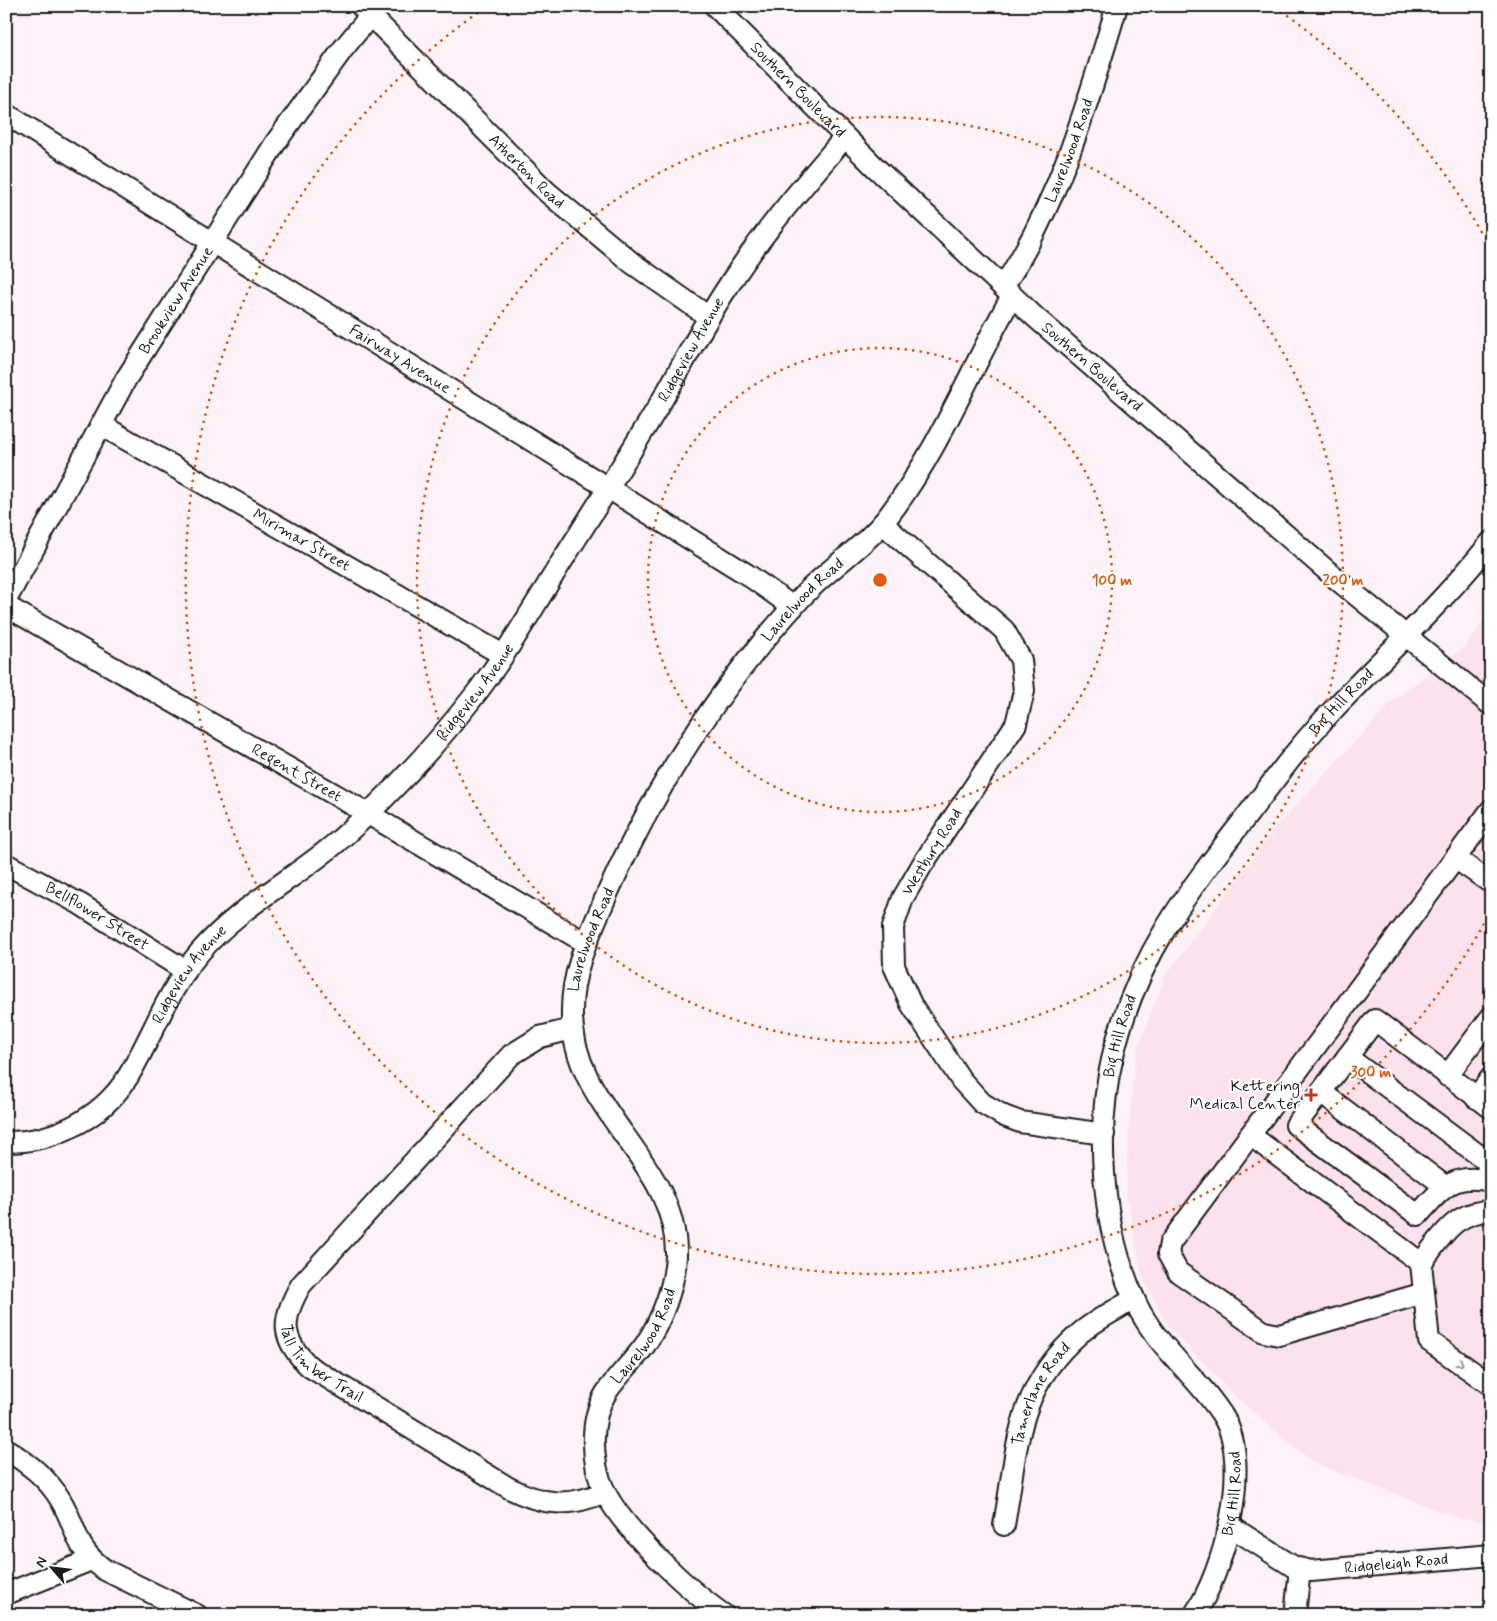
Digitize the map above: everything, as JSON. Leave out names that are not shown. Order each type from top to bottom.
[{"type":"street","name":"Southern Boulevard","points":[[715,6],[845,137],[1008,291],[1132,402],[1404,636],[1491,706]]},
{"type":"street","name":"Laurelwood Road","points":[[724,1615],[689,1587],[640,1539],[605,1492],[599,1476],[594,1448],[597,1418],[606,1394],[646,1344],[657,1324],[672,1280],[676,1258],[672,1220],[655,1179],[594,1094],[582,1068],[572,1029],[573,989],[586,943],[634,836],[660,788],[726,691],[793,607],[831,568],[864,544],[883,524],[934,447],[1057,185],[1078,131],[1116,6]]},
{"type":"street","name":"Brookview Avenue","points":[[6,600],[126,379],[281,134],[343,49],[366,11]]},
{"type":"street","name":"Atherton Road","points":[[366,11],[547,192],[632,263],[709,317]]},
{"type":"street","name":"Fairway Avenue","points":[[6,114],[748,575],[793,607]]},
{"type":"street","name":"Ridgeview Avenue","points":[[6,1142],[35,1141],[51,1137],[89,1117],[106,1103],[133,1070],[156,1019],[186,970],[199,953],[252,902],[335,843],[367,813],[448,728],[503,655],[608,489],[668,390],[709,317],[761,237],[845,137]]},
{"type":"street","name":"Mirimar Street","points":[[101,425],[503,655]]},
{"type":"street","name":"Westbury Road","points":[[883,524],[1004,630],[1021,660],[1024,691],[1016,724],[907,888],[895,919],[892,947],[894,966],[911,1004],[961,1080],[982,1103],[1004,1116],[1020,1122],[1104,1134]]},
{"type":"street","name":"Big Hill Road","points":[[1194,1615],[1210,1587],[1230,1526],[1235,1466],[1230,1430],[1223,1416],[1159,1336],[1134,1299],[1124,1272],[1112,1228],[1107,1196],[1104,1134],[1108,1088],[1119,1036],[1142,968],[1162,932],[1211,861],[1329,713],[1464,576],[1491,542]]},
{"type":"street","name":"Regent Street","points":[[6,606],[367,813],[586,943]]},
{"type":"street","points":[[1424,1293],[1279,1335],[1264,1332],[1178,1272],[1168,1254],[1170,1244],[1455,858],[1484,832],[1491,810]]},
{"type":"street","points":[[1455,858],[1491,883]]},
{"type":"street","name":"Bellflower Street","points":[[6,864],[80,904],[186,970]]},
{"type":"street","points":[[1348,1057],[1488,1162],[1489,1181],[1474,1177],[1460,1179],[1446,1188],[1418,1215],[1296,1125],[1375,1020],[1484,1103],[1491,1078]]},
{"type":"street","points":[[1447,1076],[1490,1020]]},
{"type":"street","name":"Tall Timber Trail","points":[[572,1029],[540,1037],[511,1055],[301,1285],[292,1300],[285,1330],[300,1358],[310,1367],[508,1488],[532,1500],[548,1503],[582,1500],[605,1492]]},
{"type":"street","points":[[1321,1092],[1446,1188]]},
{"type":"street","points":[[1250,1135],[1421,1263]]},
{"type":"street","points":[[1491,1211],[1480,1211],[1458,1218],[1421,1263],[1429,1340],[1491,1385]]},
{"type":"street","name":"Tamerlane Road","points":[[1004,1525],[1018,1431],[1033,1391],[1044,1372],[1080,1333],[1134,1299]]},
{"type":"street","points":[[6,1449],[34,1468],[48,1482],[69,1514],[80,1548],[92,1560],[105,1570],[196,1615]]},
{"type":"street","points":[[1230,1526],[1300,1569],[1295,1615]]},
{"type":"street","name":"Ridgeleigh Road","points":[[1300,1569],[1311,1571],[1378,1566],[1469,1555],[1491,1555]]},
{"type":"street","points":[[6,1594],[92,1560]]},
{"type":"shaded area","name":"Kettering Medical Center","points":[[1491,611],[1491,1521],[1461,1519],[1314,1463],[1235,1396],[1168,1326],[1142,1276],[1127,1195],[1128,1137],[1136,1053],[1166,975],[1277,826],[1395,699],[1466,646]]},
{"type":"place","name":"Kettering Medical Center","points":[[1311,1095]]}]
